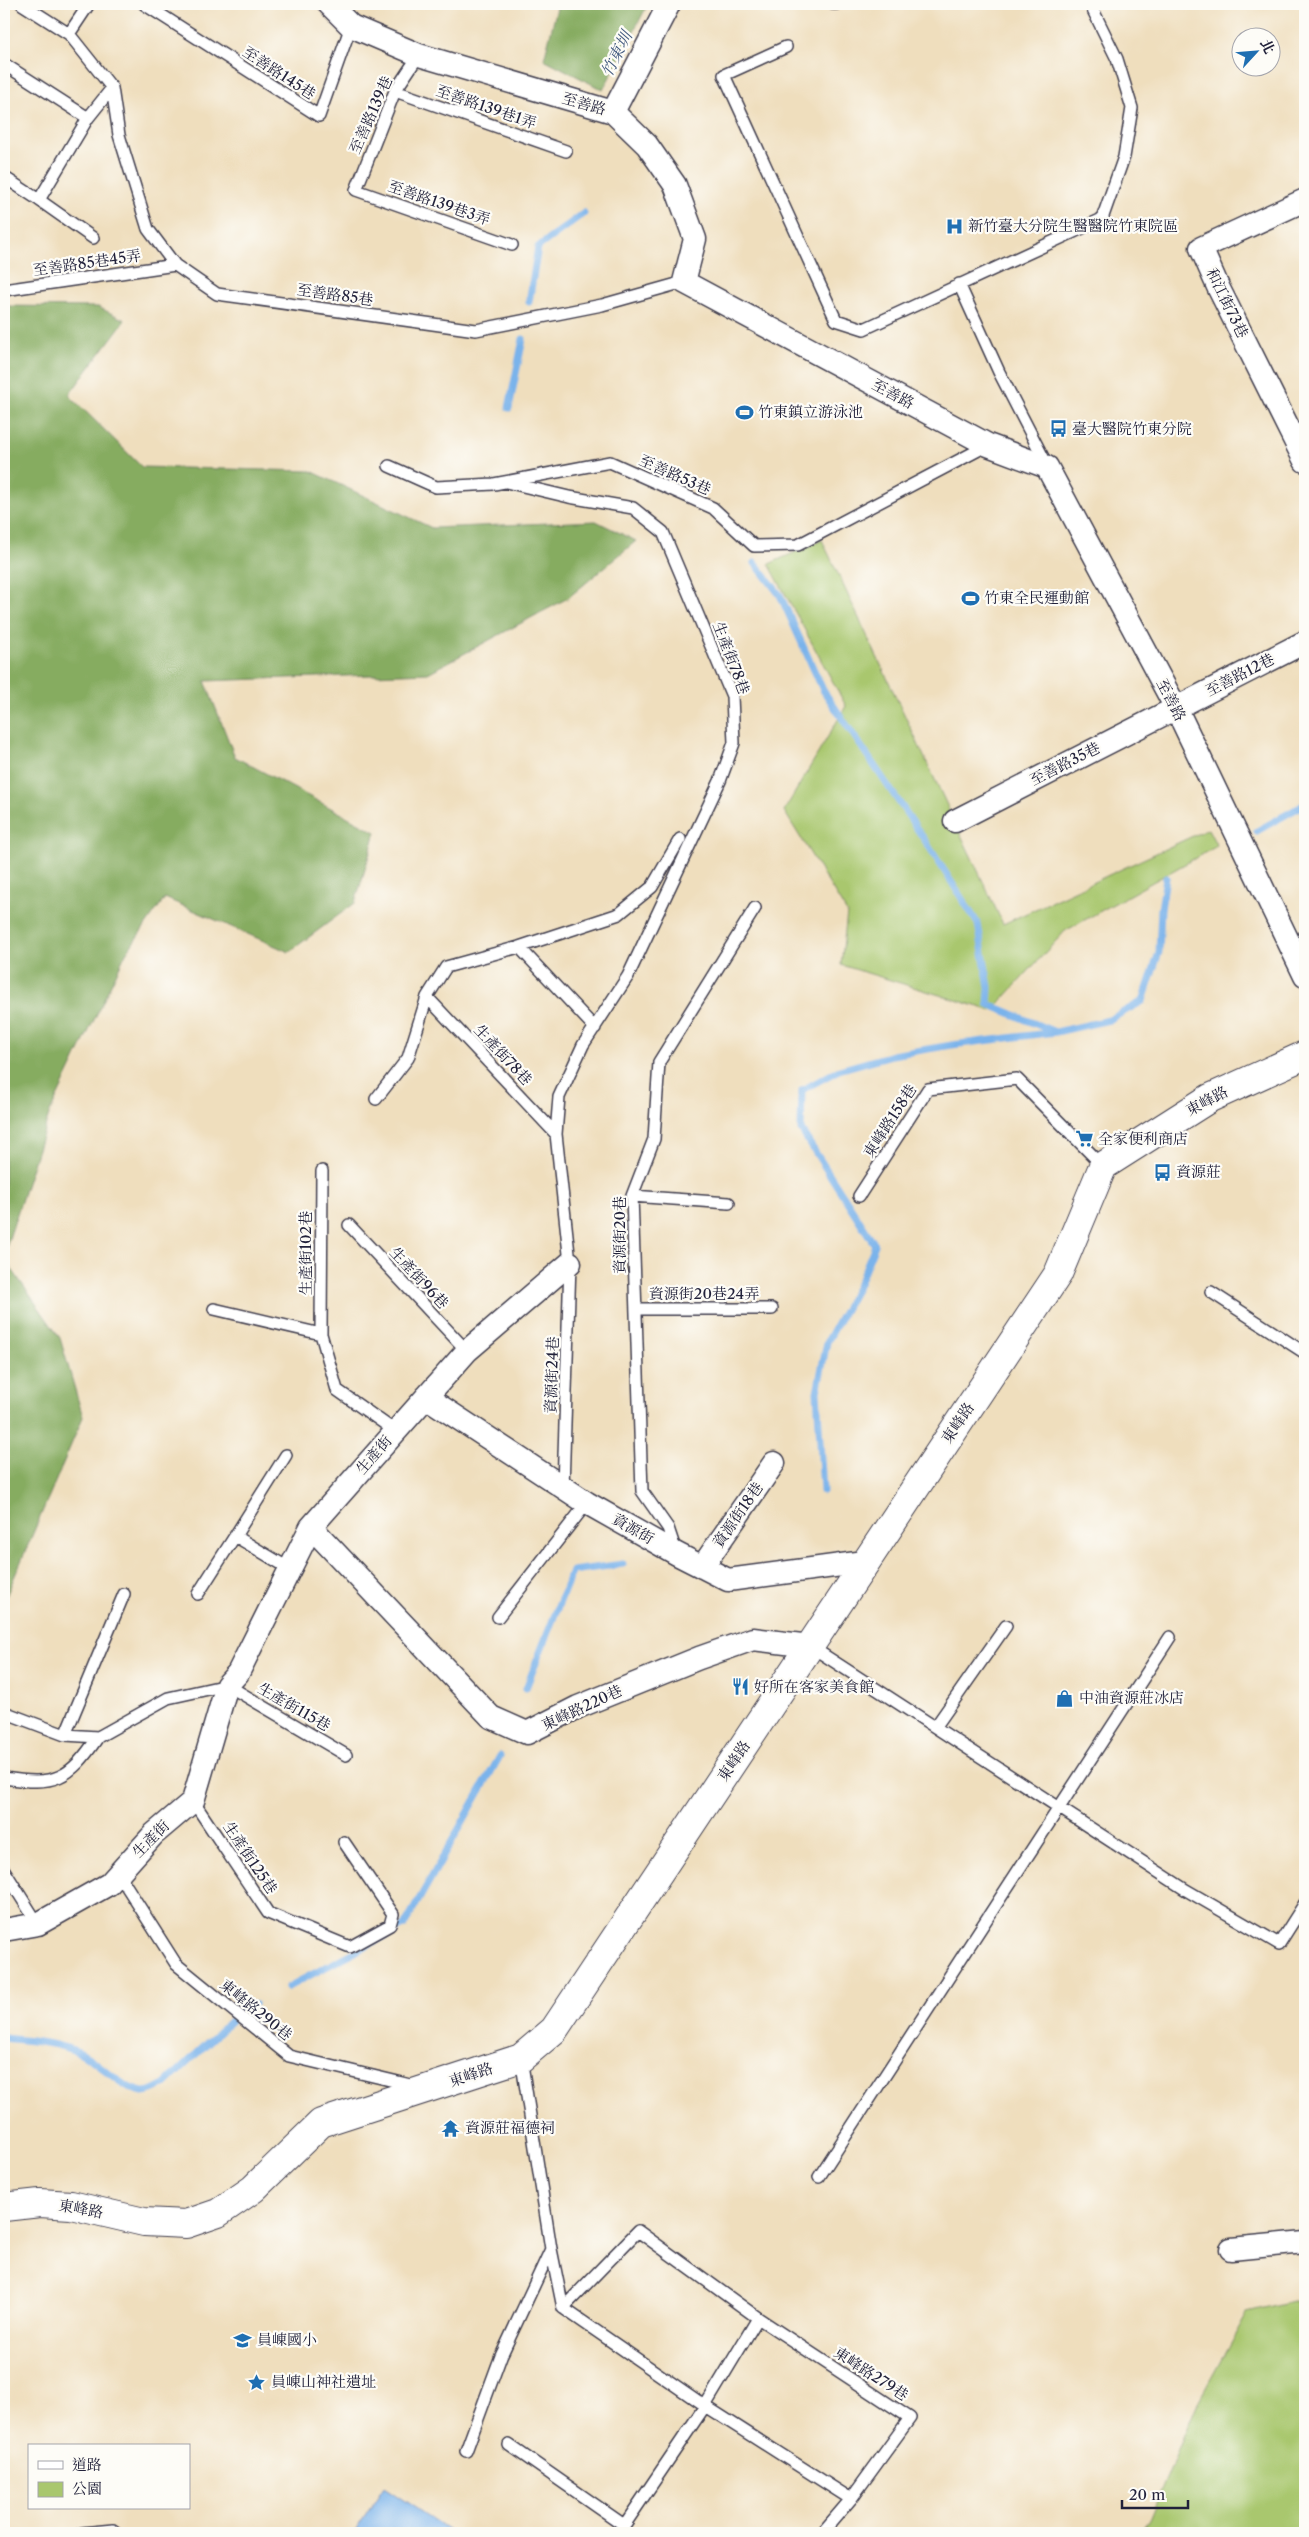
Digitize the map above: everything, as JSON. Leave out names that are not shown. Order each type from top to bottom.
[{"type":"main road","name":"東峰路","points":[[4,2207],[40,2203],[71,2205],[144,2222],[186,2224],[218,2214],[253,2189],[321,2123],[521,2058],[554,2030],[864,1562],[1058,1274],[1102,1166],[1210,1098],[1305,1055]]},
{"type":"street","name":"至善路","points":[[329,4],[350,26],[419,55],[612,112],[647,145],[674,185],[695,239],[684,282],[988,445],[1047,467],[1176,708],[1305,976]]},
{"type":"street","points":[[612,112],[669,4]]},
{"type":"street","name":"和江街73巷","points":[[1305,200],[1201,248],[1219,289],[1305,461]]},
{"type":"street","name":"至善路12巷","points":[[1176,708],[1305,642]]},
{"type":"street","name":"至善路35巷","points":[[955,821],[1176,708]]},
{"type":"street","name":"生產街","points":[[4,1930],[38,1924],[109,1884],[154,1834],[193,1800],[227,1685],[238,1673],[311,1527],[467,1351],[570,1263]]},
{"type":"street","name":"資源街","points":[[426,1397],[587,1503],[677,1554],[728,1580],[864,1562]]},
{"type":"street","name":"資源街18巷","points":[[702,1567],[774,1463]]},
{"type":"street","name":"東峰路220巷","points":[[311,1527],[491,1717],[527,1733],[578,1707],[699,1658],[753,1639],[810,1646]]},
{"type":"street","points":[[1231,2249],[1305,2242]]},
{"type":"lane","points":[[22,4],[69,34],[112,88],[88,118],[38,200]]},
{"type":"lane","points":[[69,34],[89,4]]},
{"type":"lane","name":"至善路145巷","points":[[144,4],[318,116],[350,26]]},
{"type":"lane","points":[[786,47],[724,75],[836,320],[864,329],[1102,219],[1124,157],[1132,108],[1117,59],[1090,4]]},
{"type":"lane","name":"至善路139巷","points":[[356,190],[395,91],[419,55]]},
{"type":"lane","points":[[4,64],[88,118]]},
{"type":"lane","name":"至善路85巷","points":[[112,88],[119,135],[148,229],[175,265],[217,294],[476,330],[602,306],[684,282]]},
{"type":"lane","name":"至善路139巷1弄","points":[[395,91],[566,151]]},
{"type":"lane","points":[[4,177],[93,238]]},
{"type":"lane","name":"至善路139巷3弄","points":[[356,190],[512,245]]},
{"type":"lane","name":"至善路85巷45弄","points":[[4,290],[175,265]]},
{"type":"lane","points":[[960,284],[999,372],[1047,467]]},
{"type":"lane","name":"至善路53巷","points":[[500,483],[610,462],[713,508],[754,546],[798,545],[988,445]]},
{"type":"lane","points":[[389,466],[436,487],[500,483]]},
{"type":"lane","name":"生產街78巷","points":[[500,483],[633,508],[663,532],[732,696],[734,743],[720,781],[628,976],[583,1045],[559,1097],[556,1134],[570,1263]]},
{"type":"lane","points":[[376,1099],[408,1058],[427,997],[446,967],[519,947],[619,914],[652,887],[680,839]]},
{"type":"lane","name":"資源街20巷","points":[[677,1554],[668,1528],[642,1491],[632,1196],[654,1139],[659,1062],[755,908]]},
{"type":"lane","points":[[519,947],[595,1028]]},
{"type":"lane","name":"生產街78巷","points":[[427,997],[556,1134]]},
{"type":"lane","name":"東峰路158巷","points":[[859,1196],[928,1089],[1017,1079],[1102,1166]]},
{"type":"lane","name":"生產街102巷","points":[[322,1172],[321,1334],[337,1390],[395,1431]]},
{"type":"lane","points":[[632,1196],[729,1203]]},
{"type":"lane","name":"生產街96巷","points":[[348,1225],[467,1351]]},
{"type":"lane","name":"資源街24巷","points":[[563,1488],[570,1263]]},
{"type":"lane","points":[[1211,1292],[1305,1353]]},
{"type":"lane","name":"資源街20巷24弄","points":[[636,1308],[772,1309]]},
{"type":"lane","points":[[214,1309],[321,1334]]},
{"type":"lane","points":[[198,1594],[286,1455]]},
{"type":"lane","points":[[498,1617],[587,1503]]},
{"type":"lane","points":[[235,1536],[290,1569]]},
{"type":"lane","points":[[65,1735],[124,1594]]},
{"type":"lane","points":[[936,1726],[1006,1626]]},
{"type":"lane","points":[[819,2177],[1170,1637]]},
{"type":"lane","points":[[810,1646],[1061,1807],[1186,1890],[1279,1944],[1305,1903]]},
{"type":"lane","points":[[4,1778],[36,1782],[60,1778],[82,1760],[98,1737],[168,1698],[227,1685]]},
{"type":"lane","name":"生產街115巷","points":[[227,1685],[346,1755]]},
{"type":"lane","points":[[4,1712],[65,1735],[98,1737]]},
{"type":"lane","name":"生產街125巷","points":[[193,1800],[268,1912],[350,1948],[390,1925],[393,1914],[344,1842]]},
{"type":"lane","points":[[4,1870],[38,1924]]},
{"type":"lane","name":"東峰路290巷","points":[[118,1873],[176,1964],[289,2056],[430,2089]]},
{"type":"lane","points":[[521,2058],[551,2249],[563,2308],[705,2406],[851,2499]]},
{"type":"lane","name":"東峰路279巷","points":[[563,2308],[638,2231],[758,2318],[910,2418],[851,2499],[822,2533]]},
{"type":"lane","points":[[466,2451],[501,2356],[551,2249]]},
{"type":"lane","points":[[509,2445],[622,2529],[705,2406],[758,2318]]},
{"type":"lane","points":[[82,2533],[113,2530],[116,2533]]},
{"type":"green space","points":[[558,4],[648,4],[603,90],[544,59]]},
{"type":"green space","points":[[4,306],[98,307],[125,320],[69,395],[142,467],[311,471],[432,528],[596,521],[636,541],[568,598],[428,673],[205,681],[235,757],[376,832],[355,903],[289,952],[165,898],[126,953],[50,1112],[4,1254]]},
{"type":"green space","points":[[822,540],[1003,924],[1208,829],[1217,846],[1065,931],[992,1011],[841,965],[847,913],[784,811],[846,706],[769,564]]},
{"type":"green space","points":[[4,1258],[60,1338],[83,1417],[4,1601]]},
{"type":"green space","points":[[1305,2299],[1305,2533],[1138,2533],[1149,2520],[1198,2402],[1247,2313]]},
{"type":"water","points":[[384,2487],[453,2533],[354,2533]]},
{"type":"waterway","name":"竹東圳","points":[[529,302],[538,247],[584,213]]},
{"type":"waterway","name":"竹東圳","points":[[509,408],[523,339]]},
{"type":"waterway","points":[[755,563],[780,595],[823,690],[928,845],[978,924],[989,987],[988,1004],[1055,1032]]},
{"type":"waterway","points":[[1257,831],[1305,804]]},
{"type":"waterway","points":[[823,1491],[817,1392],[827,1342],[858,1286],[875,1245],[801,1130],[802,1090],[839,1070],[892,1055],[952,1045],[1056,1032],[1109,1020],[1143,1001],[1159,952],[1161,909],[1166,878]]},
{"type":"waterway","points":[[526,1688],[572,1571],[623,1564]]},
{"type":"waterway","points":[[288,1987],[404,1926],[500,1756]]},
{"type":"waterway","points":[[4,2038],[50,2044],[76,2051],[85,2055],[125,2085],[146,2092],[165,2084],[241,2011],[254,2004]]},
{"type":"place","name":"新竹臺大分院生醫醫院竹東院區","points":[[954,226]]},
{"type":"place","name":"竹東鎮立游泳池","points":[[744,412]]},
{"type":"place","name":"臺大醫院竹東分院","points":[[1058,429]]},
{"type":"place","name":"竹東全民運動館","points":[[970,598]]},
{"type":"place","name":"全家便利商店","points":[[1084,1139]]},
{"type":"place","name":"資源莊","points":[[1162,1172]]},
{"type":"place","name":"好所在客家美食館","points":[[740,1687]]},
{"type":"place","name":"中油資源莊冰店","points":[[1065,1698]]},
{"type":"place","name":"資源莊福德祠","points":[[451,2128]]},
{"type":"place","name":"員崠國小","points":[[243,2340]]},
{"type":"place","name":"員崠山神社遺址","points":[[257,2382]]}]
